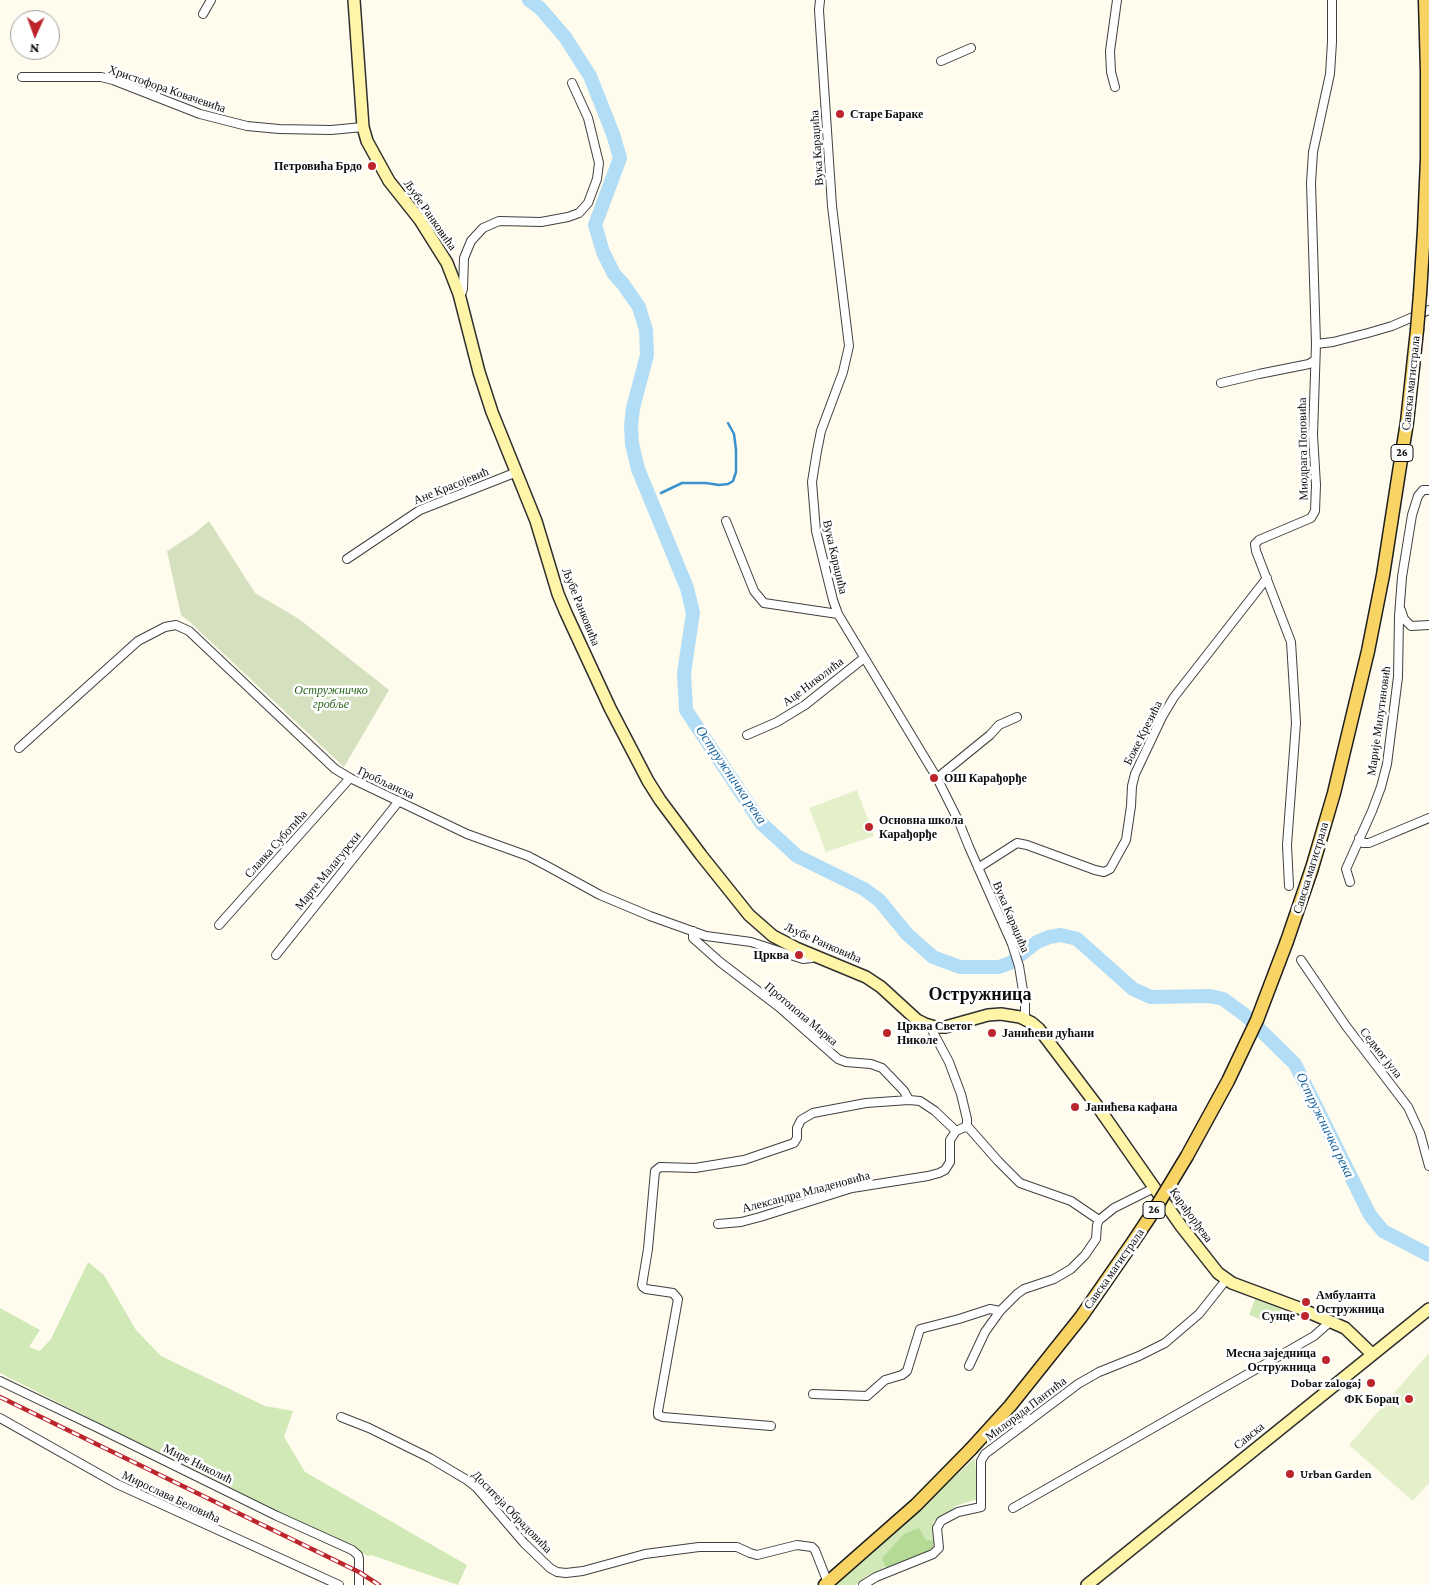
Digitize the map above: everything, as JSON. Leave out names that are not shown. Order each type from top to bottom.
[{"type":"main road","name":"Савска магистрала","points":[[827,1584],[916,1505],[971,1449],[1010,1406],[1081,1316],[1129,1249],[1187,1156],[1228,1080],[1256,1020],[1288,941],[1334,793],[1368,650],[1400,472],[1417,330],[1424,230],[1427,72],[1425,0]]},
{"type":"street","points":[[203,14],[211,0]]},
{"type":"street","name":"Љубе Ранковића","points":[[354,0],[363,127],[371,148],[389,180],[420,220],[447,263],[459,294],[479,372],[536,521],[558,594],[610,708],[660,800],[701,855],[757,923],[784,942],[866,977],[881,987],[917,1020],[932,1026]]},
{"type":"street","name":"Вука Караџића","points":[[820,0],[819,10],[832,206],[849,346],[843,372],[821,431],[812,482],[816,532],[838,614],[937,778],[959,822],[1012,944],[1019,966],[1025,1019]]},
{"type":"street","points":[[1115,87],[1111,72],[1110,51],[1117,0]]},
{"type":"street","name":"Миодрага Поповића","points":[[1289,886],[1287,844],[1296,723],[1291,642],[1255,544],[1259,540],[1311,518],[1315,511],[1316,485],[1313,434],[1316,344],[1311,183],[1313,152],[1330,74],[1332,0]]},
{"type":"street","points":[[941,61],[971,48]]},
{"type":"street","name":"Христофора Ковачевића","points":[[22,77],[102,77],[200,114],[247,126],[331,130],[363,127]]},
{"type":"street","points":[[459,294],[463,289],[464,258],[470,241],[483,228],[499,221],[507,220],[541,222],[560,219],[579,213],[588,203],[597,179],[599,163],[588,118],[572,83]]},
{"type":"street","points":[[1316,344],[1368,334],[1429,310]]},
{"type":"street","points":[[1221,383],[1309,364],[1315,360]]},
{"type":"street","name":"Ане Красојевић","points":[[347,559],[420,510],[517,472]]},
{"type":"street","name":"Марије Милутиновић","points":[[1350,882],[1346,870],[1378,795],[1387,764],[1398,677],[1402,577],[1412,515],[1418,496],[1426,490]]},
{"type":"street","points":[[726,521],[754,591],[764,603],[838,614]]},
{"type":"street","name":"Боже Крезића","points":[[978,868],[1017,843],[1101,872],[1110,869],[1126,840],[1135,774],[1162,717],[1174,697],[1267,578]]},
{"type":"street","name":"Марије Милутиновић","points":[[1400,603],[1402,614],[1411,626],[1429,624]]},
{"type":"street","name":"Гробљанска","points":[[19,748],[138,640],[165,627],[176,625],[189,632],[335,769],[350,778],[467,834],[528,856],[600,895],[650,916],[713,937],[750,942],[803,959],[808,960],[814,955]]},
{"type":"street","name":"Аце Николића","points":[[747,736],[777,722],[805,705],[864,658]]},
{"type":"street","points":[[937,778],[984,740],[999,725],[1017,717]]},
{"type":"street","name":"Славка Суботића","points":[[219,925],[350,778]]},
{"type":"street","name":"Марте Малагурски","points":[[276,955],[399,801]]},
{"type":"street","points":[[1359,838],[1363,843],[1369,843],[1429,818]]},
{"type":"street","name":"Протопопа Марка","points":[[693,931],[697,942],[779,1007],[838,1059],[846,1062],[871,1064],[882,1068],[904,1091],[909,1100]]},
{"type":"street","name":"Седмог јула","points":[[1301,960],[1351,1033],[1408,1107],[1420,1133],[1429,1166]]},
{"type":"street","points":[[967,1127],[966,1114],[955,1077],[946,1054],[933,1032],[932,1026],[945,1027],[988,1015],[1001,1014],[1025,1019]]},
{"type":"street","name":"Карађорђева","points":[[1025,1019],[1039,1029],[1098,1107],[1154,1188],[1216,1271],[1226,1280],[1331,1321],[1349,1331],[1372,1354]]},
{"type":"street","points":[[771,1426],[663,1417],[658,1415],[678,1299],[673,1293],[646,1289],[643,1288],[642,1284],[648,1249],[654,1173],[657,1168],[695,1168],[744,1160],[794,1143],[797,1138],[798,1125],[801,1120],[812,1113],[856,1104],[909,1100],[920,1101],[956,1130],[967,1127],[972,1130],[1017,1181],[1071,1201],[1099,1220]]},
{"type":"street","name":"Александра Младеновића","points":[[718,1224],[741,1222],[760,1217],[852,1188],[939,1173],[945,1170],[950,1162],[950,1140],[956,1130]]},
{"type":"street","points":[[969,1366],[985,1332],[1000,1311],[1020,1291],[1054,1279],[1071,1269],[1085,1255],[1096,1239],[1099,1220],[1114,1208],[1154,1188]]},
{"type":"street","name":"Милорада Пантића","points":[[864,1585],[876,1577],[933,1554],[939,1548],[937,1528],[941,1521],[958,1512],[981,1507],[981,1461],[985,1454],[1078,1384],[1099,1372],[1140,1356],[1165,1343],[1199,1314],[1226,1280]]},
{"type":"street","points":[[813,1394],[867,1396],[885,1380],[900,1376],[906,1371],[920,1329],[990,1309],[1000,1311]]},
{"type":"street","name":"Савска","points":[[1087,1585],[1429,1309]]},
{"type":"street","points":[[1013,1508],[1314,1336],[1331,1321]]},
{"type":"street","name":"Мире Николић","points":[[0,1381],[277,1516],[352,1550],[359,1556],[359,1585]]},
{"type":"street","name":"Доситеја Обрадовића","points":[[341,1417],[369,1428],[430,1458],[467,1480],[476,1487],[524,1543],[550,1568],[558,1572],[583,1571],[645,1554],[699,1547],[738,1547],[757,1555],[797,1545],[812,1547],[815,1550],[827,1584]]},
{"type":"street","name":"Мирослава Беловића","points":[[0,1418],[117,1484],[339,1585]]},
{"type":"green space","name":"Остружничко гробље","points":[[209,521],[255,593],[299,619],[389,690],[344,767],[181,615],[167,551],[195,533]]},
{"type":"green space","points":[[857,790],[874,836],[826,852],[809,808]]},
{"type":"green space","points":[[88,1262],[104,1275],[136,1330],[161,1356],[265,1406],[293,1411],[284,1437],[305,1472],[467,1565],[458,1585],[371,1555],[368,1556],[0,1373],[0,1308],[40,1330],[29,1347],[40,1351],[51,1339]]},
{"type":"green space","points":[[1255,1299],[1281,1309],[1275,1325],[1249,1315]]},
{"type":"green space","name":"ФК Борац","points":[[1429,1353],[1429,1483],[1413,1501],[1349,1445]]},
{"type":"green space","points":[[975,1458],[978,1499],[955,1506],[933,1522],[934,1541],[932,1552],[883,1568],[867,1576],[856,1585],[834,1585],[911,1517]]},
{"type":"green space","points":[[919,1528],[926,1540],[934,1541],[932,1552],[886,1568],[882,1558],[904,1534]]},
{"type":"waterway","name":"Остружничка река","points":[[529,0],[540,8],[565,37],[590,76],[613,134],[620,158],[595,225],[603,252],[614,274],[639,307],[646,330],[647,355],[633,408],[632,444],[638,469],[687,588],[693,613],[684,673],[686,710],[761,823],[797,856],[864,889],[879,900],[907,934],[933,957],[960,967],[999,967],[1010,963],[1037,942],[1061,935],[1077,939],[1133,989],[1151,997],[1210,996],[1223,999],[1245,1015],[1295,1064],[1370,1215],[1383,1231],[1429,1255]]},
{"type":"waterway","points":[[661,493],[682,483],[719,485],[728,484],[733,481],[736,472],[736,450],[734,434],[728,423]]},
{"type":"railway","points":[[0,1397],[359,1572],[379,1585]]},
{"type":"place","name":"Старе Бараке","points":[[840,114]]},
{"type":"place","name":"Петровића Брдо","points":[[372,166]]},
{"type":"place","name":"ОШ Карађорђе","points":[[934,778]]},
{"type":"place","name":"Основна школа Карађорђе","points":[[869,827]]},
{"type":"place","name":"Црква","points":[[799,955]]},
{"type":"place","name":"Црква Светог Николе","points":[[887,1033]]},
{"type":"place","name":"Јанићеви дућани","points":[[992,1033]]},
{"type":"place","name":"Јанићева кафана","points":[[1075,1107]]},
{"type":"place","name":"Амбуланта Остружница","points":[[1306,1302]]},
{"type":"place","name":"Сунце","points":[[1305,1316]]},
{"type":"place","name":"Месна заједница Остружница","points":[[1326,1360]]},
{"type":"place","name":"Dobar zalogaj","points":[[1371,1383]]},
{"type":"place","name":"ФК Борац","points":[[1409,1399]]},
{"type":"place","name":"Urban Garden","points":[[1290,1474]]},
{"type":"district","name":"Остружница","points":[[980,994]]}]
